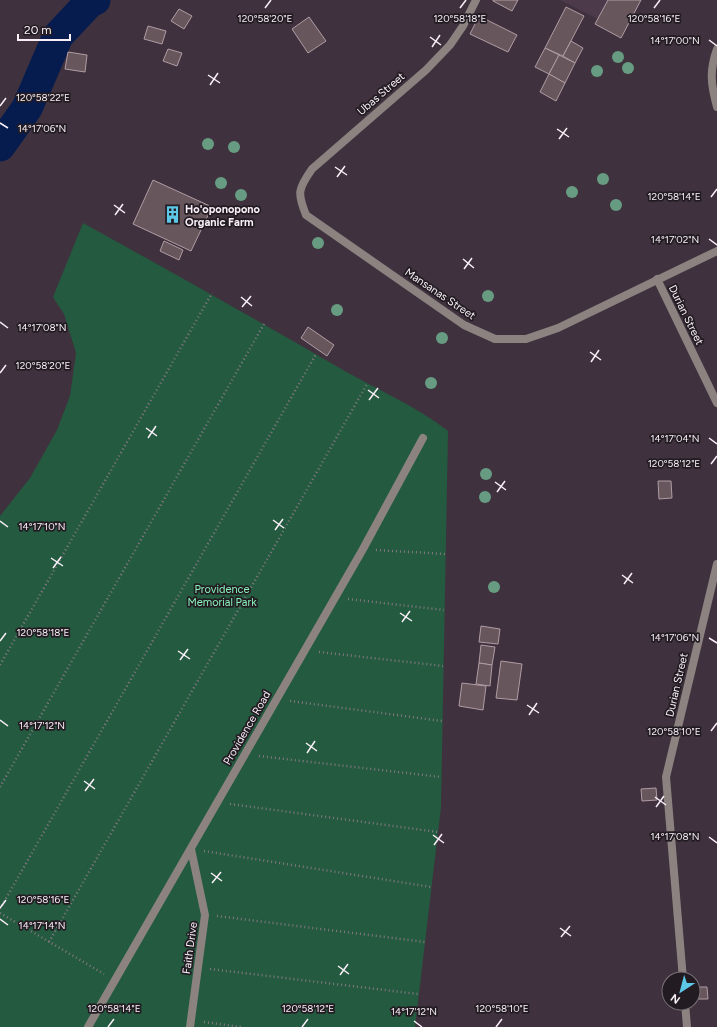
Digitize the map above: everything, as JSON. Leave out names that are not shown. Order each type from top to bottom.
[{"type":"street","name":"Ubas Street","points":[[301,201],[301,184],[312,169],[420,75],[450,45],[464,26],[476,0]]},
{"type":"street","points":[[717,49],[712,63],[712,87],[717,106]]},
{"type":"street","name":"Mansanas Street","points":[[301,201],[306,215],[464,325],[495,339],[526,339],[558,328],[717,251]]},
{"type":"street","name":"Durian Street","points":[[657,279],[717,403]]},
{"type":"street","name":"Providence Road","points":[[88,1027],[363,549],[423,438]]},
{"type":"street","name":"Durian Street","points":[[682,971],[666,777],[717,564]]},
{"type":"street","name":"Faith Drive","points":[[191,849],[205,915],[191,1024]]},
{"type":"street","points":[[686,1011],[687,1027]]},
{"type":"path","points":[[0,665],[212,294]]},
{"type":"path","points":[[0,787],[264,324]]},
{"type":"path","points":[[0,909],[316,354]]},
{"type":"path","points":[[49,942],[367,384]]},
{"type":"path","points":[[363,549],[445,554]]},
{"type":"path","points":[[335,597],[444,610]]},
{"type":"path","points":[[305,650],[443,666]]},
{"type":"path","points":[[276,700],[442,721]]},
{"type":"path","points":[[245,754],[441,777]]},
{"type":"path","points":[[218,803],[438,832]]},
{"type":"path","points":[[191,849],[431,887]]},
{"type":"path","points":[[0,914],[115,980]]},
{"type":"path","points":[[205,915],[424,942]]},
{"type":"path","points":[[198,968],[418,994]]},
{"type":"path","points":[[191,1024],[241,1027]]},
{"type":"shaded area","points":[[560,0],[608,0],[598,19]]},
{"type":"green space","name":"Providence Memorial Park","points":[[83,223],[343,370],[410,406],[448,431],[441,807],[415,1027],[0,1027],[0,516],[30,478],[57,430],[70,396],[76,353],[64,314],[53,297]]},
{"type":"building","points":[[493,0],[518,0],[512,11]]},
{"type":"building","points":[[608,0],[641,0],[621,38],[595,24]]},
{"type":"building","points":[[566,7],[584,16],[563,56],[545,48]]},
{"type":"building","points":[[179,9],[192,16],[184,29],[171,21]]},
{"type":"building","points":[[479,16],[517,35],[508,52],[470,34]]},
{"type":"building","points":[[309,17],[326,41],[308,53],[292,29]]},
{"type":"building","points":[[148,26],[166,31],[162,44],[144,39]]},
{"type":"building","points":[[571,41],[583,48],[575,63],[563,56]]},
{"type":"building","points":[[545,48],[559,55],[549,74],[535,67]]},
{"type":"building","points":[[168,49],[182,53],[177,66],[163,61]]},
{"type":"building","points":[[68,52],[87,55],[85,72],[65,69]]},
{"type":"building","points":[[559,55],[575,63],[565,83],[549,74]]},
{"type":"building","points":[[549,74],[565,83],[556,101],[540,92]]},
{"type":"building","name":"Ho'oponopono Organic Farm","points":[[153,180],[212,207],[191,251],[133,224]]},
{"type":"building","points":[[164,241],[183,250],[179,260],[160,251]]},
{"type":"building","points":[[308,327],[334,345],[327,356],[301,338]]},
{"type":"building","points":[[658,481],[671,481],[672,498],[659,499]]},
{"type":"building","points":[[481,626],[500,629],[498,644],[479,642]]},
{"type":"building","points":[[481,645],[495,647],[492,665],[479,663]]},
{"type":"building","points":[[501,661],[522,664],[517,700],[496,698]]},
{"type":"building","points":[[479,663],[492,665],[490,686],[476,684]]},
{"type":"building","points":[[462,683],[486,686],[483,710],[459,706]]},
{"type":"building","points":[[656,788],[657,800],[642,801],[641,789]]},
{"type":"building","points":[[701,987],[707,987],[708,999],[701,999]]},
{"type":"waterway","points":[[0,146],[27,108],[58,36],[89,3],[95,0]]},
{"type":"place","name":"Ho'oponopono Organic Farm","points":[[172,215]]}]
